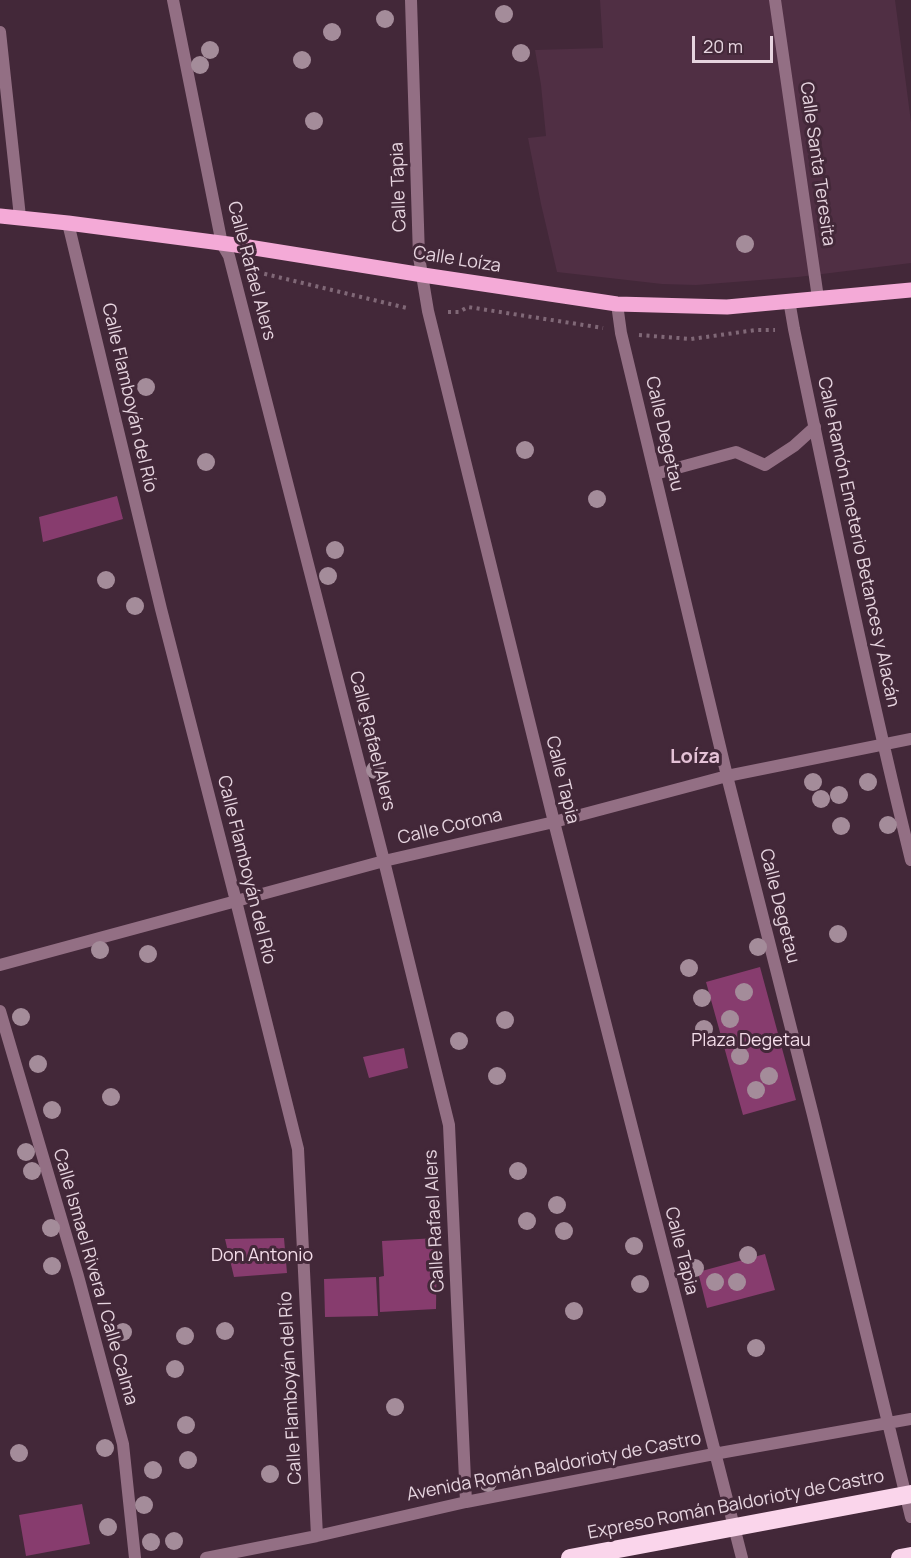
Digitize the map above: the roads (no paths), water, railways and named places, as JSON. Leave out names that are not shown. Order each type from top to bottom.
[{"type":"highway","name":"Expreso Román Baldorioty de Castro","points":[[570,1558],[911,1494]]},
{"type":"highway","points":[[900,1558],[911,1556]]},
{"type":"main road","name":"Calle Loíza","points":[[0,216],[222,244],[617,304],[727,307],[911,290]]},
{"type":"street","name":"Calle Rafael Alers","points":[[173,0],[222,244],[229,256],[449,1125],[466,1502]]},
{"type":"street","name":"Calle Tapia","points":[[411,0],[419,243],[428,311],[554,822],[742,1558]]},
{"type":"street","name":"Calle Santa Teresita","points":[[775,0],[818,298]]},
{"type":"street","points":[[0,32],[20,217]]},
{"type":"street","name":"Calle Flamboyán del Río","points":[[68,223],[158,598],[298,1149],[317,1536]]},
{"type":"street","name":"Calle Ramón Emeterio Betances y Alacán","points":[[789,300],[883,745],[911,860]]},
{"type":"street","name":"Calle Degetau","points":[[617,304],[621,333],[727,776],[911,1517]]},
{"type":"street","points":[[655,474],[736,453],[765,465],[794,446],[814,427]]},
{"type":"street","name":"Calle Corona","points":[[0,965],[384,861],[554,822],[727,776],[911,739]]},
{"type":"street","name":"Calle Ismael Rivera / Calle Calma","points":[[0,1011],[78,1276],[123,1444],[135,1558]]},
{"type":"street","name":"Avenida Román Baldorioty de Castro","points":[[206,1558],[317,1536],[466,1502],[911,1419]]},
{"type":"district","name":"Loíza","points":[[695,757]]},
{"type":"park label","name":"Plaza Degetau","points":[[751,1041]]},
{"type":"park label","name":"Don Antonio","points":[[262,1256]]}]
